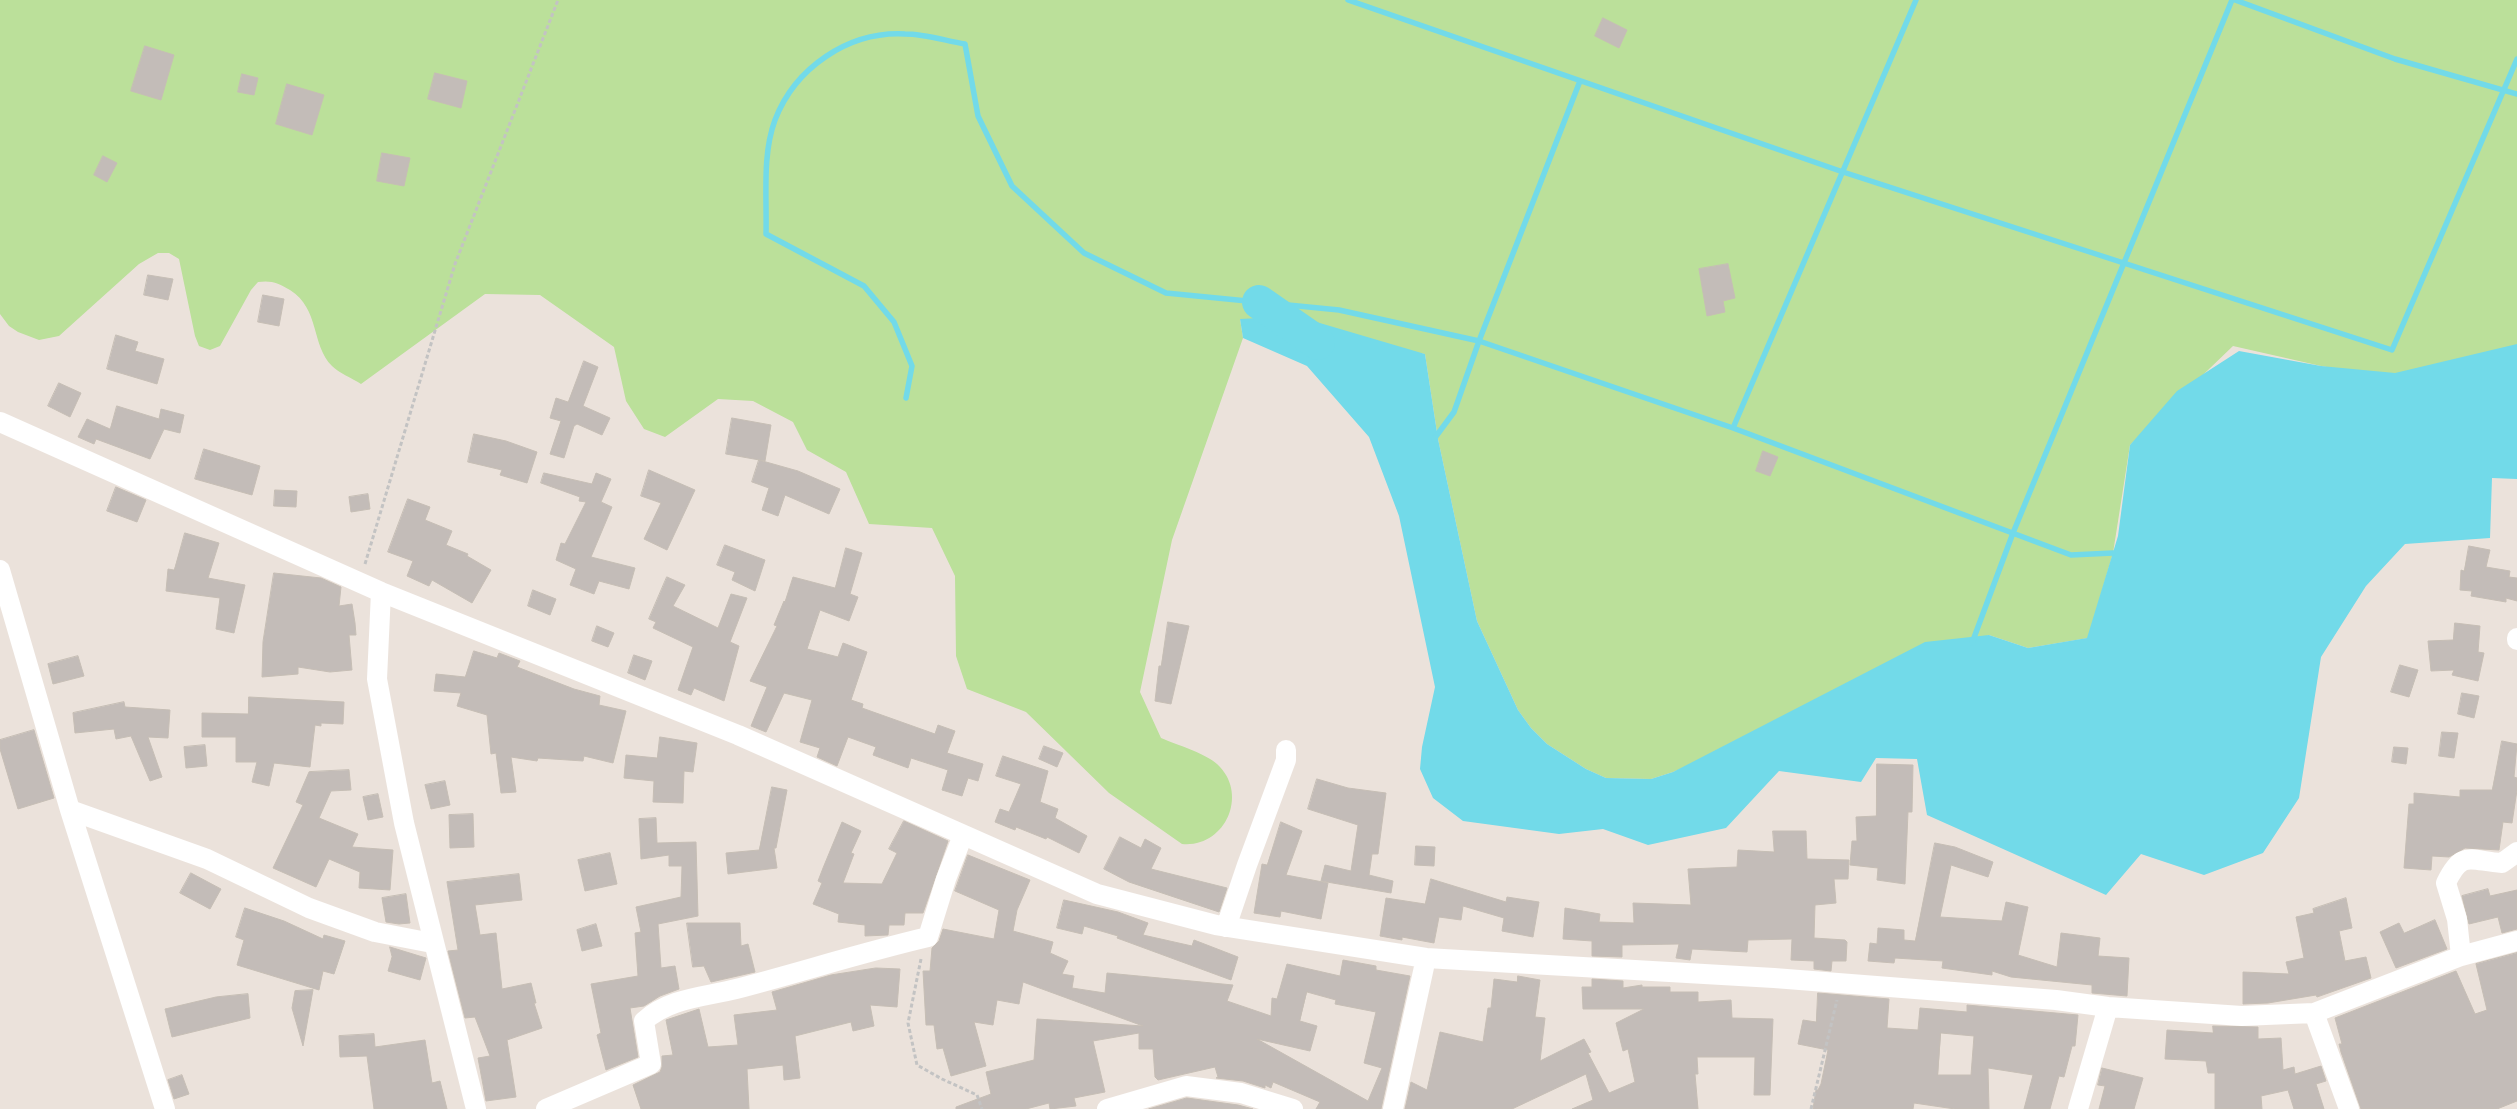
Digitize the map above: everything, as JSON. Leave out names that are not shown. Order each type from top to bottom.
[{"type":"street","points":[[0,422],[360,583],[738,735],[1097,894],[1226,927],[1426,958],[1841,983],[2056,1000],[2108,1007],[2242,1016],[2314,1012],[2461,956],[2517,941]]},
{"type":"street","points":[[0,570],[70,810],[165,1109]]},
{"type":"street","points":[[381,592],[377,679],[404,823],[432,943],[476,1109]]},
{"type":"street","points":[[1226,927],[1286,760],[1286,750]]},
{"type":"street","points":[[70,810],[207,859],[309,908],[375,932],[432,943]]},
{"type":"street","points":[[546,1109],[650,1064],[644,1020],[656,1009],[696,996],[735,989],[824,963],[928,937],[946,879],[963,835]]},
{"type":"street","points":[[2461,956],[2457,919],[2446,883],[2454,865],[2466,858],[2502,863],[2517,852]]},
{"type":"street","points":[[1393,1109],[1426,958]]},
{"type":"street","points":[[2078,1109],[2108,1007]]},
{"type":"street","points":[[2314,1012],[2350,1109]]},
{"type":"street","points":[[1107,1109],[1186,1086],[1242,1093],[1293,1109]]},
{"type":"path","points":[[360,583],[455,264],[558,0]]},
{"type":"path","points":[[928,937],[919,963],[908,1023],[917,1065],[977,1095],[982,1109]]},
{"type":"path","points":[[1811,1109],[1841,983]]},
{"type":"green space","points":[[0,0],[2517,0],[2517,348],[2401,379],[2321,366],[2233,346],[2130,445],[2113,553],[2088,638],[2028,648],[1989,635],[1673,772],[1651,779],[1606,778],[1586,769],[1547,744],[1531,728],[1518,710],[1477,621],[1438,439],[1425,354],[1240,319],[1243,338],[1172,540],[1140,692],[1161,738],[1201,754],[1215,762],[1228,779],[1232,792],[1231,806],[1227,818],[1220,829],[1210,838],[1197,843],[1182,844],[1109,793],[1026,712],[967,689],[956,656],[955,576],[932,528],[869,524],[846,472],[807,450],[793,422],[753,401],[718,399],[665,437],[644,429],[626,401],[614,347],[540,295],[485,294],[361,384],[338,371],[325,357],[311,317],[300,298],[290,290],[267,281],[258,282],[251,290],[220,346],[210,350],[199,346],[195,336],[179,259],[169,253],[158,253],[139,264],[59,336],[39,340],[18,332],[9,326],[0,314]]},
{"type":"water","points":[[1296,316],[1425,354],[1438,439],[1477,621],[1518,710],[1531,728],[1547,744],[1586,769],[1606,778],[1651,779],[1673,772],[1925,642],[1989,635],[2028,648],[2087,638],[2118,536],[2130,445],[2177,391],[2239,351],[2321,366],[2395,373],[2517,344],[2517,479],[2492,478],[2490,538],[2405,544],[2366,586],[2321,657],[2299,798],[2263,853],[2204,875],[2141,854],[2106,895],[1927,815],[1917,759],[1876,758],[1861,782],[1779,771],[1726,828],[1648,845],[1603,829],[1559,834],[1463,821],[1433,798],[1420,769],[1422,747],[1435,687],[1399,516],[1369,437],[1307,366],[1243,338],[1240,319]]},
{"type":"building","points":[[1603,18],[1627,30],[1619,48],[1595,36]]},
{"type":"building","points":[[145,46],[174,55],[161,100],[131,91]]},
{"type":"building","points":[[435,73],[467,81],[461,108],[428,99]]},
{"type":"building","points":[[242,74],[258,78],[254,95],[238,92]]},
{"type":"building","points":[[287,84],[324,95],[312,135],[276,124]]},
{"type":"building","points":[[382,153],[410,158],[404,186],[377,181]]},
{"type":"building","points":[[103,156],[117,163],[107,182],[94,175]]},
{"type":"building","points":[[1728,264],[1735,298],[1723,301],[1725,312],[1707,316],[1699,269]]},
{"type":"building","points":[[148,275],[173,279],[168,300],[144,295]]},
{"type":"building","points":[[263,295],[284,299],[279,326],[258,322]]},
{"type":"building","points":[[116,335],[138,342],[135,351],[164,359],[157,384],[107,369]]},
{"type":"building","points":[[584,361],[598,367],[583,406],[610,418],[602,435],[577,424],[574,426],[564,458],[550,454],[561,421],[550,418],[556,398],[568,402]]},
{"type":"building","points":[[59,383],[81,393],[70,417],[48,406]]},
{"type":"building","points":[[117,406],[159,419],[161,409],[184,415],[180,433],[164,429],[150,459],[96,439],[94,444],[78,437],[87,419],[110,429]]},
{"type":"building","points":[[732,418],[771,425],[765,461],[726,454]]},
{"type":"building","points":[[474,434],[506,441],[537,452],[527,483],[500,475],[502,470],[468,462]]},
{"type":"building","points":[[204,449],[260,466],[252,495],[195,479]]},
{"type":"building","points":[[1763,451],[1778,457],[1770,476],[1756,471]]},
{"type":"building","points":[[759,460],[798,471],[840,489],[829,514],[785,495],[778,516],[762,510],[769,488],[752,482]]},
{"type":"building","points":[[649,470],[695,490],[667,550],[644,539],[661,503],[641,496]]},
{"type":"building","points":[[544,473],[592,484],[596,473],[611,479],[601,502],[612,507],[591,557],[635,568],[629,589],[599,581],[594,594],[570,585],[576,569],[556,560],[561,543],[565,544],[586,502],[579,501],[580,497],[541,483]]},
{"type":"building","points":[[116,487],[146,500],[137,522],[107,511]]},
{"type":"building","points":[[275,490],[297,491],[296,507],[274,506]]},
{"type":"building","points":[[368,494],[370,509],[351,512],[349,497]]},
{"type":"building","points":[[408,499],[430,507],[425,520],[452,531],[446,545],[468,554],[467,556],[491,570],[472,603],[432,580],[429,586],[407,576],[413,561],[388,552]]},
{"type":"building","points":[[185,533],[219,543],[208,578],[245,585],[234,633],[216,629],[220,598],[166,591],[168,569],[174,570]]},
{"type":"building","points":[[725,545],[765,560],[755,591],[732,580],[735,572],[717,565]]},
{"type":"building","points":[[2469,546],[2490,550],[2486,567],[2510,571],[2509,577],[2517,578],[2517,601],[2506,598],[2506,602],[2471,596],[2472,591],[2460,590],[2461,570],[2464,571]]},
{"type":"building","points":[[846,548],[862,553],[850,594],[858,597],[849,621],[820,610],[807,649],[838,657],[843,643],[867,652],[851,700],[863,704],[862,708],[935,734],[938,725],[955,731],[947,753],[983,764],[978,781],[968,778],[962,796],[942,790],[948,770],[911,758],[908,768],[873,755],[876,747],[848,737],[837,766],[817,757],[820,748],[800,742],[812,700],[784,693],[766,732],[751,726],[767,687],[750,681],[777,626],[774,625],[785,602],[793,577],[835,588]]},
{"type":"building","points":[[274,573],[321,578],[341,587],[339,606],[352,604],[355,623],[356,635],[349,635],[352,670],[330,672],[298,667],[298,674],[262,677],[263,642]]},
{"type":"building","points":[[667,577],[685,585],[673,606],[718,628],[731,594],[747,598],[730,642],[739,646],[724,701],[694,688],[691,695],[678,690],[693,647],[653,628],[656,622],[649,619]]},
{"type":"building","points":[[533,590],[556,599],[550,615],[528,606]]},
{"type":"building","points":[[1168,622],[1189,626],[1171,704],[1155,701],[1159,666],[1161,666]]},
{"type":"building","points":[[2455,623],[2480,626],[2478,652],[2484,653],[2478,681],[2452,675],[2454,670],[2431,671],[2428,641],[2453,640]]},
{"type":"building","points":[[597,626],[614,633],[608,647],[592,641]]},
{"type":"building","points":[[474,651],[497,658],[499,653],[520,661],[517,667],[574,689],[600,696],[599,705],[626,711],[613,763],[584,756],[583,761],[538,758],[537,761],[511,757],[516,792],[501,793],[496,753],[491,754],[487,715],[457,706],[461,693],[434,691],[436,674],[465,677]]},
{"type":"building","points":[[634,655],[652,661],[645,680],[628,673]]},
{"type":"building","points":[[78,656],[84,676],[53,684],[48,664]]},
{"type":"building","points":[[2400,665],[2418,670],[2409,697],[2391,692]]},
{"type":"building","points":[[2462,693],[2479,696],[2474,718],[2458,714]]},
{"type":"building","points":[[249,697],[344,702],[343,724],[321,723],[321,726],[315,725],[310,767],[274,763],[269,786],[252,782],[257,762],[236,762],[236,737],[202,737],[202,713],[248,714]]},
{"type":"building","points":[[124,702],[125,707],[170,710],[168,738],[148,737],[162,777],[150,781],[131,736],[116,739],[114,729],[75,733],[73,713]]},
{"type":"building","points":[[34,730],[54,798],[18,809],[0,749],[0,740]]},
{"type":"building","points":[[2442,732],[2458,733],[2454,758],[2439,756]]},
{"type":"building","points":[[660,737],[697,743],[693,772],[684,771],[683,803],[653,802],[654,781],[624,778],[626,755],[657,758]]},
{"type":"building","points":[[2502,741],[2517,744],[2514,777],[2517,778],[2517,790],[2512,823],[2503,822],[2499,850],[2465,848],[2449,857],[2432,856],[2431,870],[2404,868],[2409,804],[2414,804],[2414,793],[2460,797],[2460,790],[2492,790]]},
{"type":"building","points":[[205,745],[207,766],[186,768],[184,747]]},
{"type":"building","points":[[1044,746],[1063,753],[1057,767],[1039,759]]},
{"type":"building","points":[[2394,747],[2408,748],[2406,764],[2392,762]]},
{"type":"building","points":[[1003,756],[1048,771],[1040,802],[1058,809],[1055,818],[1087,836],[1079,853],[1047,837],[1046,839],[1016,827],[1015,830],[995,822],[1000,809],[1009,812],[1021,784],[996,776]]},
{"type":"building","points":[[1877,764],[1913,765],[1912,812],[1908,812],[1905,884],[1877,880],[1878,868],[1850,865],[1852,841],[1857,841],[1856,817],[1876,816]]},
{"type":"building","points":[[349,770],[351,790],[331,791],[319,818],[358,834],[352,847],[393,850],[390,890],[359,888],[360,872],[329,859],[316,887],[273,868],[303,805],[296,802],[309,772]]},
{"type":"building","points":[[1317,779],[1348,788],[1386,793],[1378,854],[1372,854],[1369,875],[1393,881],[1391,893],[1321,881],[1325,865],[1351,871],[1358,825],[1308,809]]},
{"type":"building","points":[[445,781],[450,805],[431,809],[425,785]]},
{"type":"building","points":[[772,787],[787,790],[776,848],[774,848],[777,868],[728,874],[726,853],[759,850]]},
{"type":"building","points":[[378,794],[383,817],[368,820],[363,797]]},
{"type":"building","points":[[473,814],[474,847],[450,848],[449,815]]},
{"type":"building","points":[[656,818],[657,843],[696,842],[698,916],[658,924],[661,968],[675,966],[679,989],[660,996],[644,1006],[630,1008],[638,1057],[606,1070],[597,1035],[601,1033],[591,984],[638,976],[635,933],[641,932],[636,907],[681,897],[682,866],[669,866],[669,855],[641,859],[639,819]]},
{"type":"building","points":[[904,821],[948,841],[923,913],[905,913],[904,925],[889,925],[888,935],[865,936],[865,925],[838,922],[839,914],[813,904],[822,883],[818,881],[842,822],[861,831],[851,853],[854,854],[843,883],[882,884],[897,853],[889,849]]},
{"type":"building","points":[[1281,822],[1302,831],[1286,875],[1328,883],[1321,919],[1281,911],[1280,917],[1254,913],[1262,864],[1267,865]]},
{"type":"building","points":[[1773,831],[1806,831],[1807,859],[1849,860],[1848,879],[1834,879],[1836,903],[1815,905],[1814,938],[1845,940],[1847,942],[1846,961],[1832,961],[1831,971],[1814,969],[1814,961],[1791,960],[1792,939],[1748,940],[1747,952],[1692,949],[1690,960],[1676,958],[1679,944],[1622,945],[1622,957],[1592,956],[1592,941],[1563,939],[1565,908],[1600,914],[1599,922],[1634,923],[1633,903],[1691,905],[1688,869],[1737,867],[1738,850],[1774,852]]},
{"type":"building","points":[[1120,837],[1141,848],[1145,839],[1161,848],[1151,869],[1227,888],[1219,912],[1129,882],[1104,869]]},
{"type":"building","points":[[1935,843],[1955,847],[1993,862],[1988,877],[1951,865],[1940,917],[2002,921],[2006,902],[2028,907],[2018,955],[2057,967],[2061,933],[2100,938],[2098,956],[2129,958],[2127,996],[2092,993],[2092,985],[2011,977],[1992,971],[1992,975],[1942,968],[1943,961],[1895,958],[1894,963],[1868,961],[1870,943],[1877,944],[1878,928],[1904,930],[1904,940],[1915,941]]},
{"type":"building","points":[[1416,846],[1435,847],[1434,866],[1415,865]]},
{"type":"building","points":[[610,853],[617,884],[585,891],[578,860]]},
{"type":"building","points":[[968,855],[1030,880],[1017,910],[1013,931],[1053,942],[1050,953],[1068,961],[1062,974],[1074,976],[1072,988],[1105,993],[1107,973],[1233,985],[1227,1001],[1271,1016],[1272,998],[1277,999],[1287,964],[1340,976],[1343,960],[1376,966],[1376,970],[1410,976],[1381,1109],[1316,1109],[1320,1102],[1273,1082],[1271,1088],[1265,1085],[1265,1088],[1243,1081],[1216,1078],[1218,1077],[1215,1067],[1158,1080],[1155,1077],[1153,1049],[1139,1049],[1139,1033],[1093,1041],[1105,1092],[1074,1098],[1076,1106],[1050,1109],[1049,1103],[1026,1109],[956,1109],[956,1107],[991,1094],[986,1072],[1034,1060],[1037,1019],[1143,1026],[1023,982],[1019,1004],[997,1000],[993,1025],[974,1022],[986,1066],[951,1076],[943,1048],[937,1049],[934,1025],[926,1025],[923,971],[930,971],[932,948],[939,941],[943,929],[994,939],[999,910],[955,891]],"holes":[[[1307,992],[1336,1000],[1335,1004],[1376,1012],[1364,1063],[1382,1068],[1368,1101],[1257,1039],[1310,1051],[1317,1026],[1300,1021]]]},
{"type":"building","points":[[191,873],[221,889],[210,909],[180,893]]},
{"type":"building","points":[[519,874],[522,900],[475,905],[480,935],[496,933],[502,989],[531,983],[536,1003],[534,1003],[542,1028],[507,1040],[516,1097],[486,1101],[478,1058],[490,1056],[475,1017],[465,1018],[448,951],[458,950],[447,882]]},
{"type":"building","points":[[1431,879],[1506,902],[1507,897],[1539,902],[1533,937],[1502,931],[1504,918],[1463,906],[1461,920],[1439,917],[1434,943],[1402,937],[1402,940],[1380,936],[1386,898],[1425,904]]},
{"type":"building","points":[[2488,889],[2490,896],[2517,890],[2517,929],[2502,933],[2498,917],[2469,924],[2462,896]]},
{"type":"building","points":[[406,894],[410,923],[386,922],[382,898]]},
{"type":"building","points":[[2346,898],[2352,928],[2339,931],[2345,961],[2366,957],[2371,978],[2317,997],[2316,995],[2268,1003],[2243,1004],[2243,972],[2289,974],[2286,962],[2304,958],[2296,917],[2314,913],[2313,909]]},
{"type":"building","points":[[1064,900],[1118,912],[1148,923],[1143,935],[1192,946],[1194,940],[1238,957],[1231,980],[1117,938],[1118,936],[1084,926],[1082,934],[1057,928]]},
{"type":"building","points":[[245,908],[284,921],[323,939],[324,935],[345,941],[334,974],[323,971],[319,990],[237,965],[244,940],[236,937]]},
{"type":"building","points":[[2435,920],[2447,949],[2396,968],[2380,932],[2399,923],[2404,933]]},
{"type":"building","points":[[687,923],[740,923],[741,946],[748,944],[755,972],[711,982],[704,966],[693,967]]},
{"type":"building","points":[[596,924],[602,946],[582,951],[577,930]]},
{"type":"building","points":[[390,947],[426,958],[420,980],[388,971],[392,957]]},
{"type":"building","points":[[2517,953],[2517,1101],[2497,1109],[2361,1109],[2341,1052],[2339,1044],[2342,1044],[2335,1018],[2456,971],[2475,1014],[2487,1010],[2476,964]]},
{"type":"building","points":[[876,968],[900,969],[897,1007],[870,1005],[874,1026],[853,1031],[851,1022],[795,1036],[800,1078],[784,1080],[783,1065],[747,1069],[749,1109],[641,1109],[633,1085],[660,1072],[662,1056],[673,1055],[666,1020],[699,1009],[708,1047],[738,1045],[734,1015],[777,1010],[772,992],[831,975]]},
{"type":"building","points":[[1518,976],[1540,980],[1535,1017],[1545,1018],[1540,1061],[1584,1039],[1591,1052],[1588,1053],[1609,1093],[1635,1082],[1628,1049],[1623,1051],[1616,1023],[1644,1009],[1583,1009],[1582,987],[1592,987],[1592,979],[1623,981],[1623,988],[1642,985],[1642,987],[1670,987],[1670,992],[1698,992],[1698,1002],[1731,1000],[1732,1018],[1773,1019],[1770,1095],[1754,1095],[1755,1057],[1697,1057],[1698,1074],[1695,1074],[1698,1109],[1572,1109],[1593,1100],[1586,1074],[1512,1109],[1405,1109],[1411,1082],[1427,1090],[1440,1032],[1483,1042],[1488,1008],[1491,1008],[1494,979],[1517,982]]},
{"type":"building","points":[[313,990],[303,1046],[292,1008],[295,991]]},
{"type":"building","points":[[1818,993],[1889,999],[1887,1028],[1918,1030],[1920,1008],[1967,1012],[1967,1005],[2078,1015],[2075,1046],[2072,1046],[2064,1077],[2059,1076],[2050,1109],[2024,1109],[2033,1075],[1988,1068],[1989,1109],[1955,1109],[1914,1103],[1913,1109],[1813,1109],[1816,1090],[1818,1090],[1821,1084],[1828,1050],[1798,1044],[1803,1020],[1816,1022]],"holes":[[[1941,1033],[1974,1036],[1971,1075],[1938,1075]]]},
{"type":"building","points":[[248,994],[250,1018],[172,1037],[165,1009],[216,997]]},
{"type":"building","points":[[2213,1026],[2258,1027],[2258,1039],[2281,1038],[2283,1070],[2294,1067],[2295,1074],[2321,1066],[2326,1081],[2316,1084],[2324,1109],[2294,1109],[2288,1090],[2261,1096],[2262,1109],[2215,1109],[2215,1073],[2208,1073],[2206,1061],[2165,1059],[2167,1030],[2213,1033]]},
{"type":"building","points":[[374,1034],[375,1047],[425,1040],[432,1083],[440,1081],[447,1109],[374,1109],[367,1056],[340,1057],[339,1036]]},
{"type":"building","points":[[2102,1068],[2143,1078],[2134,1109],[2099,1109],[2105,1086],[2098,1085]]},
{"type":"building","points":[[182,1075],[189,1094],[174,1099],[168,1080]]},
{"type":"building","points":[[1187,1098],[1238,1105],[1253,1109],[1149,1109]]},
{"type":"waterway","points":[[1348,0],[1843,172],[2392,350],[2517,59]]},
{"type":"waterway","points":[[1916,0],[1733,428],[2071,555],[2113,553]]},
{"type":"waterway","points":[[1972,643],[2013,533],[2232,0]]},
{"type":"waterway","points":[[2235,0],[2395,59],[2517,94]]},
{"type":"waterway","points":[[906,398],[912,366],[894,322],[864,286],[766,234],[766,191],[768,147],[775,120],[784,101],[810,69],[826,56],[844,46],[863,39],[884,35],[913,34],[965,44],[978,116],[1012,186],[1084,253],[1166,293],[1339,310],[1479,341],[1733,428]]},
{"type":"waterway","points":[[1434,439],[1454,412],[1479,341],[1580,81]]},
{"type":"waterway","points":[[1259,302],[1318,343]]}]
